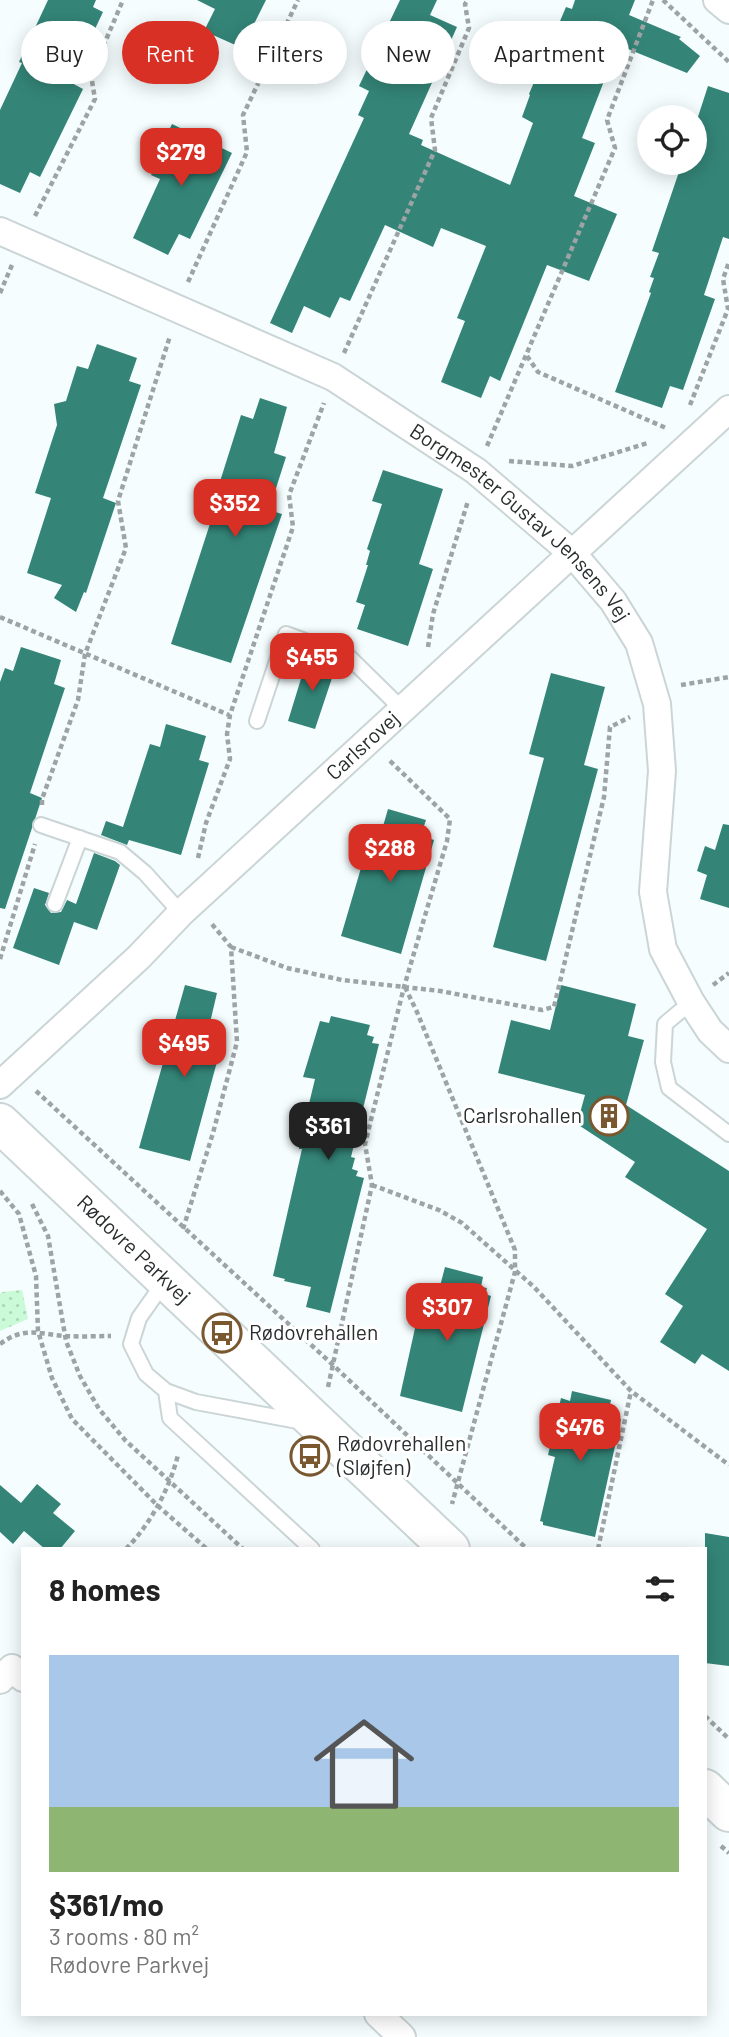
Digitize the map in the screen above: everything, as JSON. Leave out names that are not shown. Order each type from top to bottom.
[{"type":"street","points":[[717,0],[729,10]]},
{"type":"street","name":"Borgmester Gustav Jensens Vej","points":[[11,237],[333,377],[479,465],[572,554],[613,601],[639,643],[654,697],[662,771],[653,892],[663,949],[710,1031],[729,1049]]},
{"type":"street","name":"Carlsrovej","points":[[7,1078],[139,957],[195,900],[572,554],[682,441],[729,409]]},
{"type":"street","name":"Rødovre Parkvej","points":[[0,1123],[320,1425],[444,1547]]},
{"type":"street","points":[[0,1680],[12,1668],[21,1676]]},
{"type":"street","points":[[707,1791],[729,1812]]},
{"type":"street","points":[[380,2016],[402,2037]]},
{"type":"lane","points":[[257,721],[286,634],[349,657],[402,710]]},
{"type":"lane","points":[[41,825],[120,852],[145,873],[195,900]]},
{"type":"lane","points":[[55,904],[80,838]]},
{"type":"lane","points":[[691,1002],[665,1024],[663,1062],[668,1088],[729,1134]]},
{"type":"lane","points":[[165,1280],[139,1318],[131,1344],[146,1374],[166,1391],[196,1402],[320,1425]]},
{"type":"lane","points":[[166,1391],[170,1418],[310,1547]]},
{"type":"path","points":[[11,237],[94,99],[91,75],[123,0]]},
{"type":"path","points":[[0,959],[41,825],[42,799],[78,700],[85,654],[126,548],[118,501],[169,344],[176,308],[247,152],[243,115],[298,0]]},
{"type":"path","points":[[468,0],[466,4],[469,28],[431,118],[435,150],[333,377],[289,495],[293,527],[230,715],[227,734],[230,759],[206,823],[198,860],[195,900],[231,947],[287,968],[342,980],[440,990],[542,1010],[554,1007],[604,797],[610,727],[654,697],[729,677]]},
{"type":"path","points":[[440,674],[427,645],[433,614],[479,465],[615,148],[607,120],[653,0]]},
{"type":"path","points":[[663,0],[729,62]]},
{"type":"path","points":[[682,441],[728,309],[723,279],[729,262]]},
{"type":"path","points":[[526,355],[538,372],[682,441]]},
{"type":"path","points":[[479,465],[572,466],[682,441]]},
{"type":"path","points":[[0,617],[230,715],[257,721]]},
{"type":"path","points":[[320,1425],[372,1185],[365,1144],[404,987],[447,841],[450,819],[370,741]]},
{"type":"path","points":[[183,1229],[213,1133],[237,1042],[231,947]]},
{"type":"path","points":[[404,987],[417,1012],[515,1250],[515,1272],[458,1484],[444,1547]]},
{"type":"path","points":[[7,1078],[183,1229],[525,1547]]},
{"type":"path","points":[[372,1185],[439,1210],[461,1223],[534,1287],[631,1391],[729,1465]]},
{"type":"path","points":[[0,1191],[19,1214],[36,1276],[38,1331],[52,1378],[72,1419],[158,1506],[205,1547]]},
{"type":"path","points":[[27,1193],[48,1236],[65,1336],[80,1376],[99,1409],[125,1440],[241,1547]]},
{"type":"path","points":[[0,1344],[8,1338],[38,1331],[65,1336],[133,1336]]},
{"type":"path","points":[[598,1547],[631,1391]]},
{"type":"path","points":[[127,1547],[158,1506],[170,1481],[184,1430]]},
{"type":"path","points":[[707,1718],[729,1739]]},
{"type":"green space","points":[[22,1290],[28,1319],[0,1331],[0,1294]]},
{"type":"building","points":[[48,0],[96,0],[93,7],[103,12],[99,21],[38,21]]},
{"type":"building","points":[[197,0],[266,0],[256,21],[233,21],[233,44],[219,38],[219,21],[209,21],[215,9]]},
{"type":"building","points":[[400,0],[437,0],[430,15],[444,21],[390,21]]},
{"type":"building","points":[[575,0],[635,0],[629,15],[681,37],[679,39],[700,56],[687,73],[629,49],[629,21],[560,21],[566,7],[572,9]]},
{"type":"building","points":[[21,65],[21,84],[74,84],[83,89],[40,177],[30,172],[20,193],[0,184],[0,110]]},
{"type":"building","points":[[361,82],[361,84],[431,84],[409,134],[423,140],[421,145],[510,185],[533,123],[522,117],[533,84],[603,84],[582,138],[595,143],[574,196],[617,214],[589,281],[547,265],[500,381],[490,376],[481,398],[441,382],[465,321],[457,318],[486,246],[441,228],[433,247],[385,225],[350,301],[340,297],[330,318],[304,306],[292,333],[270,323],[364,118],[358,115],[369,91],[359,86]]},
{"type":"building","points":[[708,86],[729,93],[729,239],[723,237],[704,295],[715,299],[683,390],[670,386],[662,408],[615,392],[651,293],[649,292],[654,278],[650,277],[659,253],[652,251],[678,175],[707,175],[707,105],[702,105]]},
{"type":"building","points":[[172,124],[232,153],[190,239],[179,234],[168,255],[133,238],[160,179],[151,175]]},
{"type":"building","points":[[97,344],[137,358],[129,381],[141,385],[103,498],[116,503],[86,593],[84,592],[76,612],[54,598],[62,585],[27,573],[51,498],[35,493],[57,425],[54,404],[66,401],[77,366],[88,369]]},
{"type":"building","points":[[260,398],[287,407],[274,453],[286,457],[269,510],[282,514],[231,663],[171,644],[218,499],[217,491],[241,415],[253,419]]},
{"type":"building","points":[[383,470],[443,489],[419,564],[433,569],[408,646],[357,629],[365,605],[356,602],[368,565],[370,551],[367,549],[382,504],[372,501]]},
{"type":"building","points":[[21,647],[61,660],[54,684],[65,688],[30,793],[42,798],[5,909],[0,908],[0,682],[5,668],[13,671]]},
{"type":"building","points":[[308,656],[336,666],[315,729],[288,721]]},
{"type":"building","points":[[551,673],[605,687],[584,765],[598,769],[546,961],[493,947],[544,758],[529,754]]},
{"type":"building","points":[[166,724],[206,736],[199,760],[209,763],[181,855],[129,840],[127,845],[101,835],[106,821],[123,827],[150,744],[160,747]]},
{"type":"building","points":[[388,809],[426,820],[423,829],[430,831],[428,838],[434,840],[401,954],[341,936],[366,851],[375,854]]},
{"type":"building","points":[[723,824],[729,825],[729,908],[700,899],[707,875],[697,871],[705,846],[715,850]]},
{"type":"building","points":[[94,853],[120,865],[97,930],[74,922],[59,965],[13,948],[34,888],[49,893],[45,905],[51,913],[61,912],[67,900],[76,904]]},
{"type":"building","points":[[185,985],[217,993],[209,1027],[214,1028],[209,1044],[221,1047],[190,1161],[139,1148]]},
{"type":"building","name":"Carlsrohallen","points":[[561,985],[636,1004],[628,1036],[644,1040],[626,1105],[729,1171],[729,1371],[702,1354],[695,1364],[660,1342],[683,1306],[665,1294],[707,1229],[625,1177],[635,1162],[577,1124],[585,1095],[498,1073],[511,1020],[550,1030]]},
{"type":"building","points":[[331,1016],[370,1025],[367,1035],[374,1037],[372,1043],[379,1044],[351,1157],[355,1158],[352,1169],[358,1171],[356,1176],[364,1178],[330,1313],[306,1307],[311,1287],[273,1276],[315,1079],[303,1077],[320,1021],[329,1023]]},
{"type":"building","points":[[445,1267],[483,1277],[481,1287],[487,1288],[485,1294],[491,1296],[462,1412],[400,1396],[419,1310],[433,1313]]},
{"type":"building","points":[[572,1391],[611,1400],[609,1410],[614,1411],[613,1417],[621,1419],[595,1537],[543,1525],[540,1521],[555,1457],[548,1455],[561,1398],[570,1401]]},
{"type":"building","points":[[37,1484],[61,1504],[53,1513],[75,1531],[62,1547],[43,1547],[24,1531],[13,1544],[0,1532],[0,1485],[21,1503]]},
{"type":"building","points":[[705,1533],[729,1537],[729,1666],[707,1663]]},
{"type":"place","name":"Carlsrohallen","points":[[609,1116]]},
{"type":"place","name":"Rødovrehallen","points":[[222,1333]]},
{"type":"place","name":"Rødovrehallen (Sløjfen)","points":[[310,1456]]}]
